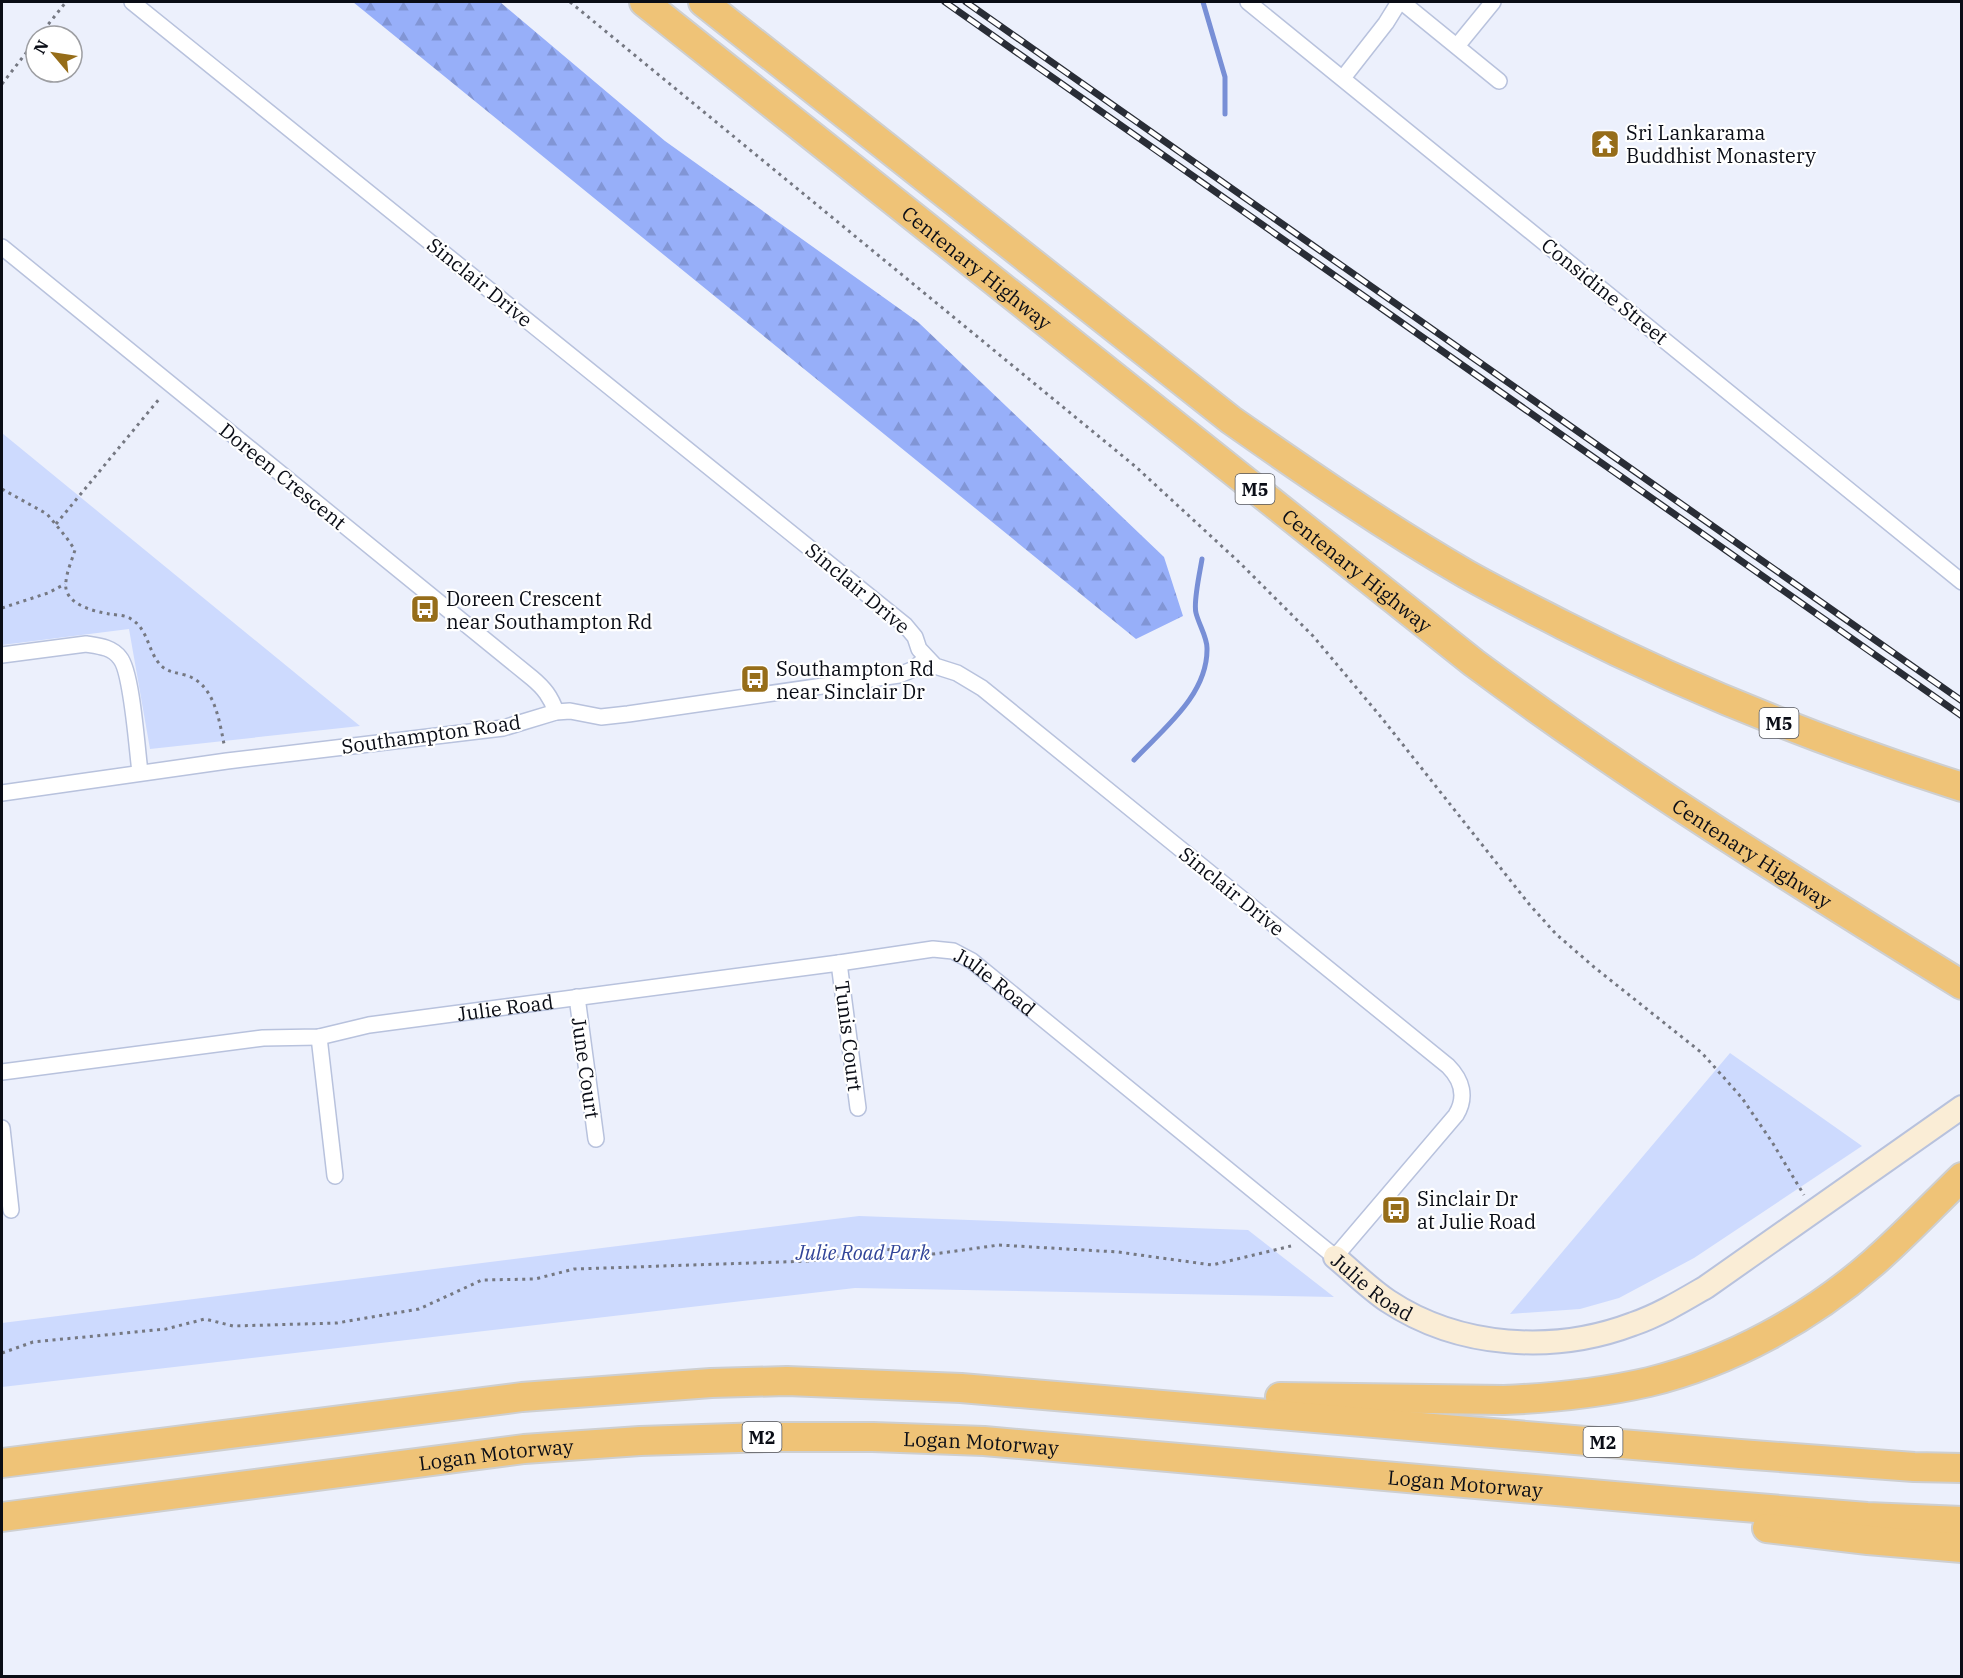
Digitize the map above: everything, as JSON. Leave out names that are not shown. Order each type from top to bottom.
[{"type":"highway","name":"Centenary Highway","points":[[644,2],[1474,663],[1554,722],[1638,778],[1962,985]]},
{"type":"highway","name":"Centenary Highway","points":[[704,2],[1231,420],[1314,479],[1467,575],[1601,645],[1710,695],[1846,748],[1962,787]]},
{"type":"highway","points":[[1245,1411],[1277,1397],[1540,1399],[1581,1395],[1617,1388],[1683,1371],[1779,1330],[1831,1296],[1872,1264],[1962,1177]]},
{"type":"highway","name":"M2","points":[[2,1463],[522,1397],[711,1383],[787,1381],[961,1388],[1740,1454],[1914,1467],[1962,1468]]},
{"type":"highway","name":"Logan Motorway","points":[[2,1517],[524,1449],[640,1441],[768,1437],[873,1437],[984,1441],[1671,1501],[1867,1517],[1962,1521]]},
{"type":"highway","points":[[1671,1501],[1694,1519],[1868,1540],[1962,1548]]},
{"type":"street","name":"Sinclair Drive","points":[[132,2],[905,625],[915,637],[919,649],[935,666],[957,673],[982,688],[1448,1066],[1461,1083],[1462,1097],[1456,1115],[1335,1257]]},
{"type":"street","name":"Considine Street","points":[[1248,2],[1962,582]]},
{"type":"street","points":[[1343,78],[1400,2],[1500,81]]},
{"type":"street","points":[[1457,46],[1492,2]]},
{"type":"street","name":"Doreen Crescent","points":[[2,247],[532,678],[548,693],[556,712]]},
{"type":"street","points":[[2,655],[86,644],[112,651],[124,664],[129,683],[140,772]]},
{"type":"street","name":"Southampton Road","points":[[2,793],[140,772],[503,728],[556,712],[570,711],[601,717],[899,675],[914,669],[926,658]]},
{"type":"street","name":"Julie Road","points":[[2,1072],[262,1038],[319,1037],[369,1025],[933,949],[953,951],[972,961],[1388,1301],[1432,1324],[1479,1338],[1519,1343],[1560,1341],[1601,1335],[1663,1312],[1706,1287],[1811,1206],[1962,1107]]},
{"type":"street","name":"Tunis Court","points":[[839,963],[858,1108]]},
{"type":"street","name":"June Court","points":[[577,997],[596,1139]]},
{"type":"street","points":[[319,1037],[335,1176]]},
{"type":"street","points":[[2,1128],[11,1210]]},
{"type":"path","points":[[49,24],[66,2]]},
{"type":"path","points":[[570,2],[1136,467],[1240,563],[1313,636],[1529,904],[1556,934],[1702,1053],[1742,1098],[1811,1206]]},
{"type":"path","points":[[2,84],[24,56]]},
{"type":"path","points":[[56,524],[171,385]]},
{"type":"path","points":[[2,489],[47,514],[75,550],[65,584],[69,595],[77,604],[89,611],[130,617],[138,624],[156,660],[165,670],[188,676],[204,687],[216,705],[224,744]]},
{"type":"path","points":[[2,608],[48,593],[65,584]]},
{"type":"path","points":[[2,1353],[33,1342],[166,1329],[205,1319],[233,1326],[337,1323],[419,1309],[482,1280],[535,1279],[574,1269],[810,1261],[882,1249],[934,1254],[999,1245],[1118,1252],[1212,1265],[1291,1246]]},
{"type":"green space","points":[[353,2],[500,2],[665,141],[918,322],[1164,557],[1183,616],[1136,639]]},
{"type":"green space","points":[[2,433],[360,726],[150,749],[129,629],[2,645]]},
{"type":"green space","points":[[1730,1053],[1862,1146],[1694,1258],[1619,1298],[1580,1309],[1510,1314]]},
{"type":"green space","name":"Julie Road Park","points":[[859,1216],[1248,1230],[1334,1297],[855,1288],[2,1387],[2,1323]]},
{"type":"waterway","points":[[1203,2],[1225,77],[1225,114]]},
{"type":"waterway","points":[[1134,760],[1182,710],[1200,681],[1207,648],[1195,608],[1202,559]]},
{"type":"railway","points":[[945,2],[1962,716]]},
{"type":"railway","points":[[966,2],[1962,701]]},
{"type":"place","name":"Sri Lankarama Buddhist Monastery","points":[[1605,144]]},
{"type":"place","name":"Doreen Crescent near Southampton Rd","points":[[425,609]]},
{"type":"place","name":"Southampton Rd near Sinclair Dr","points":[[755,679]]},
{"type":"place","name":"Sinclair Dr at Julie Road","points":[[1396,1210]]}]
